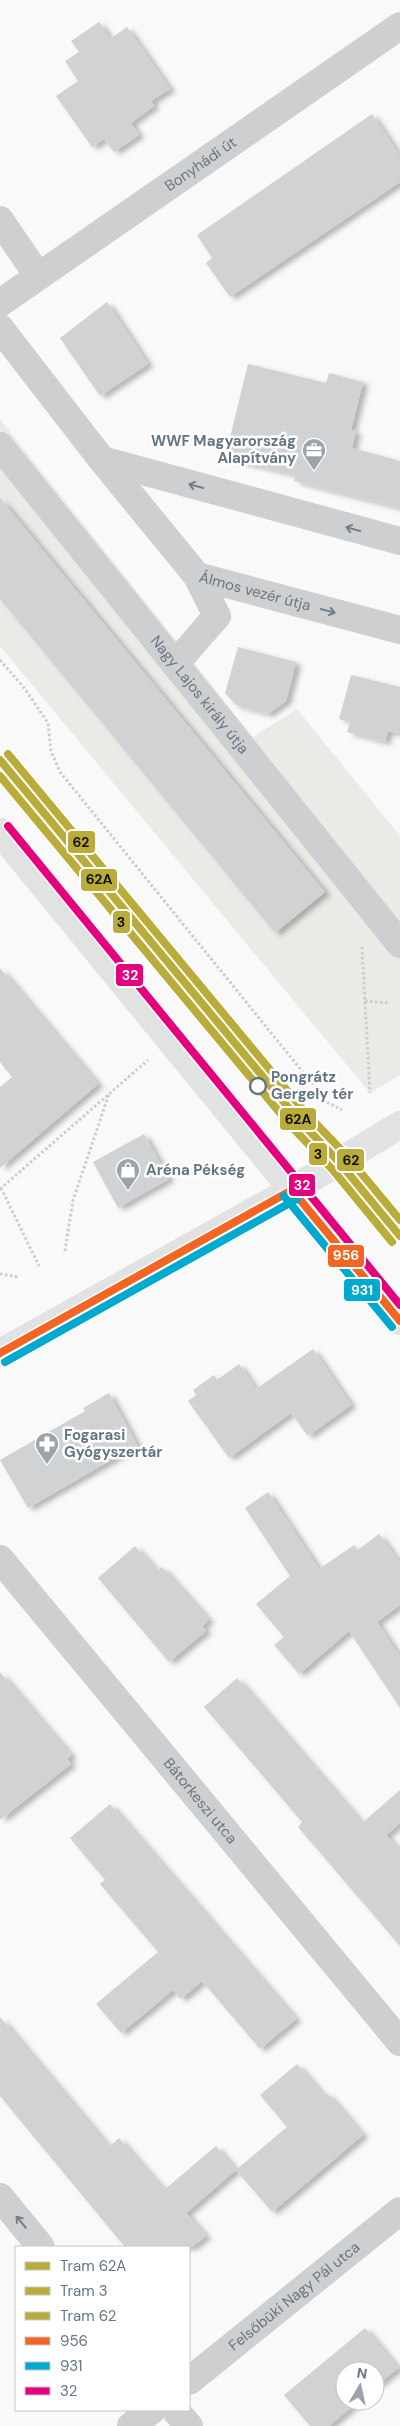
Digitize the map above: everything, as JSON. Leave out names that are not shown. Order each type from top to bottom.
[{"type":"main road","points":[[0,832],[169,1041],[400,1321]]},
{"type":"main road","points":[[0,1353],[292,1190],[400,1125]]},
{"type":"street","name":"Bonyhádi út","points":[[0,303],[400,26]]},
{"type":"street","points":[[0,220],[38,276]]},
{"type":"street","name":"Álmos vezér útja","points":[[0,328],[102,460],[197,576],[400,630]]},
{"type":"street","name":"Nagy Lajos király útja","points":[[0,446],[400,944]]},
{"type":"street","points":[[102,460],[400,541]]},
{"type":"street","points":[[175,664],[217,616],[197,576]]},
{"type":"street","name":"Bátorkeszi utca","points":[[0,1559],[400,2042]]},
{"type":"street","points":[[0,2197],[40,2246]]},
{"type":"street","name":"Felsőbüki Nagy Pál utca","points":[[190,2380],[400,2210]]},
{"type":"street","points":[[131,2426],[151,2411]]},
{"type":"street","points":[[176,2411],[189,2426]]},
{"type":"path","points":[[0,660],[24,689],[48,723],[51,751],[60,772],[327,1102],[342,1110]]},
{"type":"path","points":[[361,941],[370,1093]]},
{"type":"path","points":[[365,1001],[390,1003]]},
{"type":"path","points":[[39,1266],[1,1189],[169,1041]]},
{"type":"path","points":[[65,1250],[73,1200],[109,1093]]},
{"type":"path","points":[[0,1274],[19,1277]]},
{"type":"shaded area","name":"Pongrátz Gergely tér","points":[[0,419],[253,737],[297,709],[400,836],[400,1075],[370,1093],[0,646]]},
{"type":"building","points":[[99,22],[110,39],[127,27],[170,89],[151,101],[154,106],[131,123],[139,135],[114,152],[104,139],[92,147],[56,96],[78,81],[65,61],[79,52],[71,41]]},
{"type":"building","points":[[372,114],[400,156],[400,182],[230,297],[206,263],[212,258],[197,235]]},
{"type":"building","points":[[107,302],[148,364],[100,396],[60,338]]},
{"type":"building","points":[[248,364],[326,383],[329,373],[363,382],[351,430],[356,431],[352,448],[400,461],[400,508],[294,481],[296,475],[225,458]]},
{"type":"building","points":[[0,498],[325,892],[275,933],[0,599]]},
{"type":"building","points":[[238,647],[296,662],[286,701],[268,714],[236,705],[225,693]]},
{"type":"building","points":[[351,675],[400,687],[400,734],[388,731],[385,742],[347,732],[350,722],[339,719]]},
{"type":"building","points":[[0,968],[98,1084],[0,1168],[0,1087],[12,1077],[0,1062]]},
{"type":"building","points":[[144,1134],[169,1179],[118,1208],[93,1162]]},
{"type":"building","points":[[313,1349],[351,1405],[308,1436],[291,1413],[229,1458],[188,1401],[196,1395],[193,1390],[214,1375],[217,1380],[239,1364],[256,1389]]},
{"type":"building","points":[[109,1393],[137,1445],[28,1508],[0,1460],[85,1411],[83,1408]]},
{"type":"building","points":[[268,1492],[319,1569],[354,1545],[358,1550],[379,1534],[400,1563],[400,1605],[377,1622],[400,1657],[400,1708],[349,1631],[299,1674],[274,1645],[284,1637],[256,1604],[290,1576],[245,1508]]},
{"type":"building","points":[[135,1546],[157,1571],[162,1567],[209,1620],[202,1626],[206,1631],[169,1662],[98,1578]]},
{"type":"building","points":[[0,1672],[71,1755],[67,1759],[71,1764],[0,1820]]},
{"type":"building","points":[[237,1678],[362,1823],[400,1790],[400,1823],[386,1835],[400,1851],[400,1946],[298,1827],[302,1822],[204,1707]]},
{"type":"building","points":[[110,1804],[296,2019],[260,2049],[202,1981],[181,1999],[173,1990],[121,2033],[96,2004],[158,1952],[100,1884],[105,1880],[70,1838]]},
{"type":"building","points":[[0,2017],[109,2147],[119,2138],[164,2190],[216,2146],[236,2170],[186,2213],[206,2236],[192,2247],[124,2246],[0,2096]]},
{"type":"building","points":[[297,2064],[324,2096],[327,2093],[363,2135],[272,2212],[236,2170],[287,2127],[260,2095]]},
{"type":"building","points":[[365,2328],[398,2368],[385,2379],[385,2361],[335,2361],[335,2411],[347,2411],[329,2426],[310,2426],[284,2395]]},
{"type":"tram line","name":"62","points":[[8,754],[305,1112],[347,1156],[400,1220]]},
{"type":"tram line","name":"62A","points":[[0,760],[298,1119],[339,1162],[400,1236]]},
{"type":"tram line","name":"3","points":[[0,776],[290,1125],[332,1169],[392,1242]]},
{"type":"transit line","name":"32","points":[[8,826],[400,1305]]},
{"type":"transit line","name":"956","points":[[292,1190],[400,1321]]},
{"type":"transit line","name":"956","points":[[0,1353],[292,1190]]},
{"type":"transit line","name":"931","points":[[284,1196],[392,1327]]},
{"type":"transit line","name":"931","points":[[5,1362],[297,1199]]},
{"type":"place","name":"WWF Magyarország Alapítvány","points":[[314,471]]},
{"type":"place","name":"Pongrátz Gergely tér","points":[[258,1086]]},
{"type":"place","name":"Aréna Pékség","points":[[128,1191]]},
{"type":"place","name":"Fogarasi Gyógyszertár","points":[[47,1465]]}]
